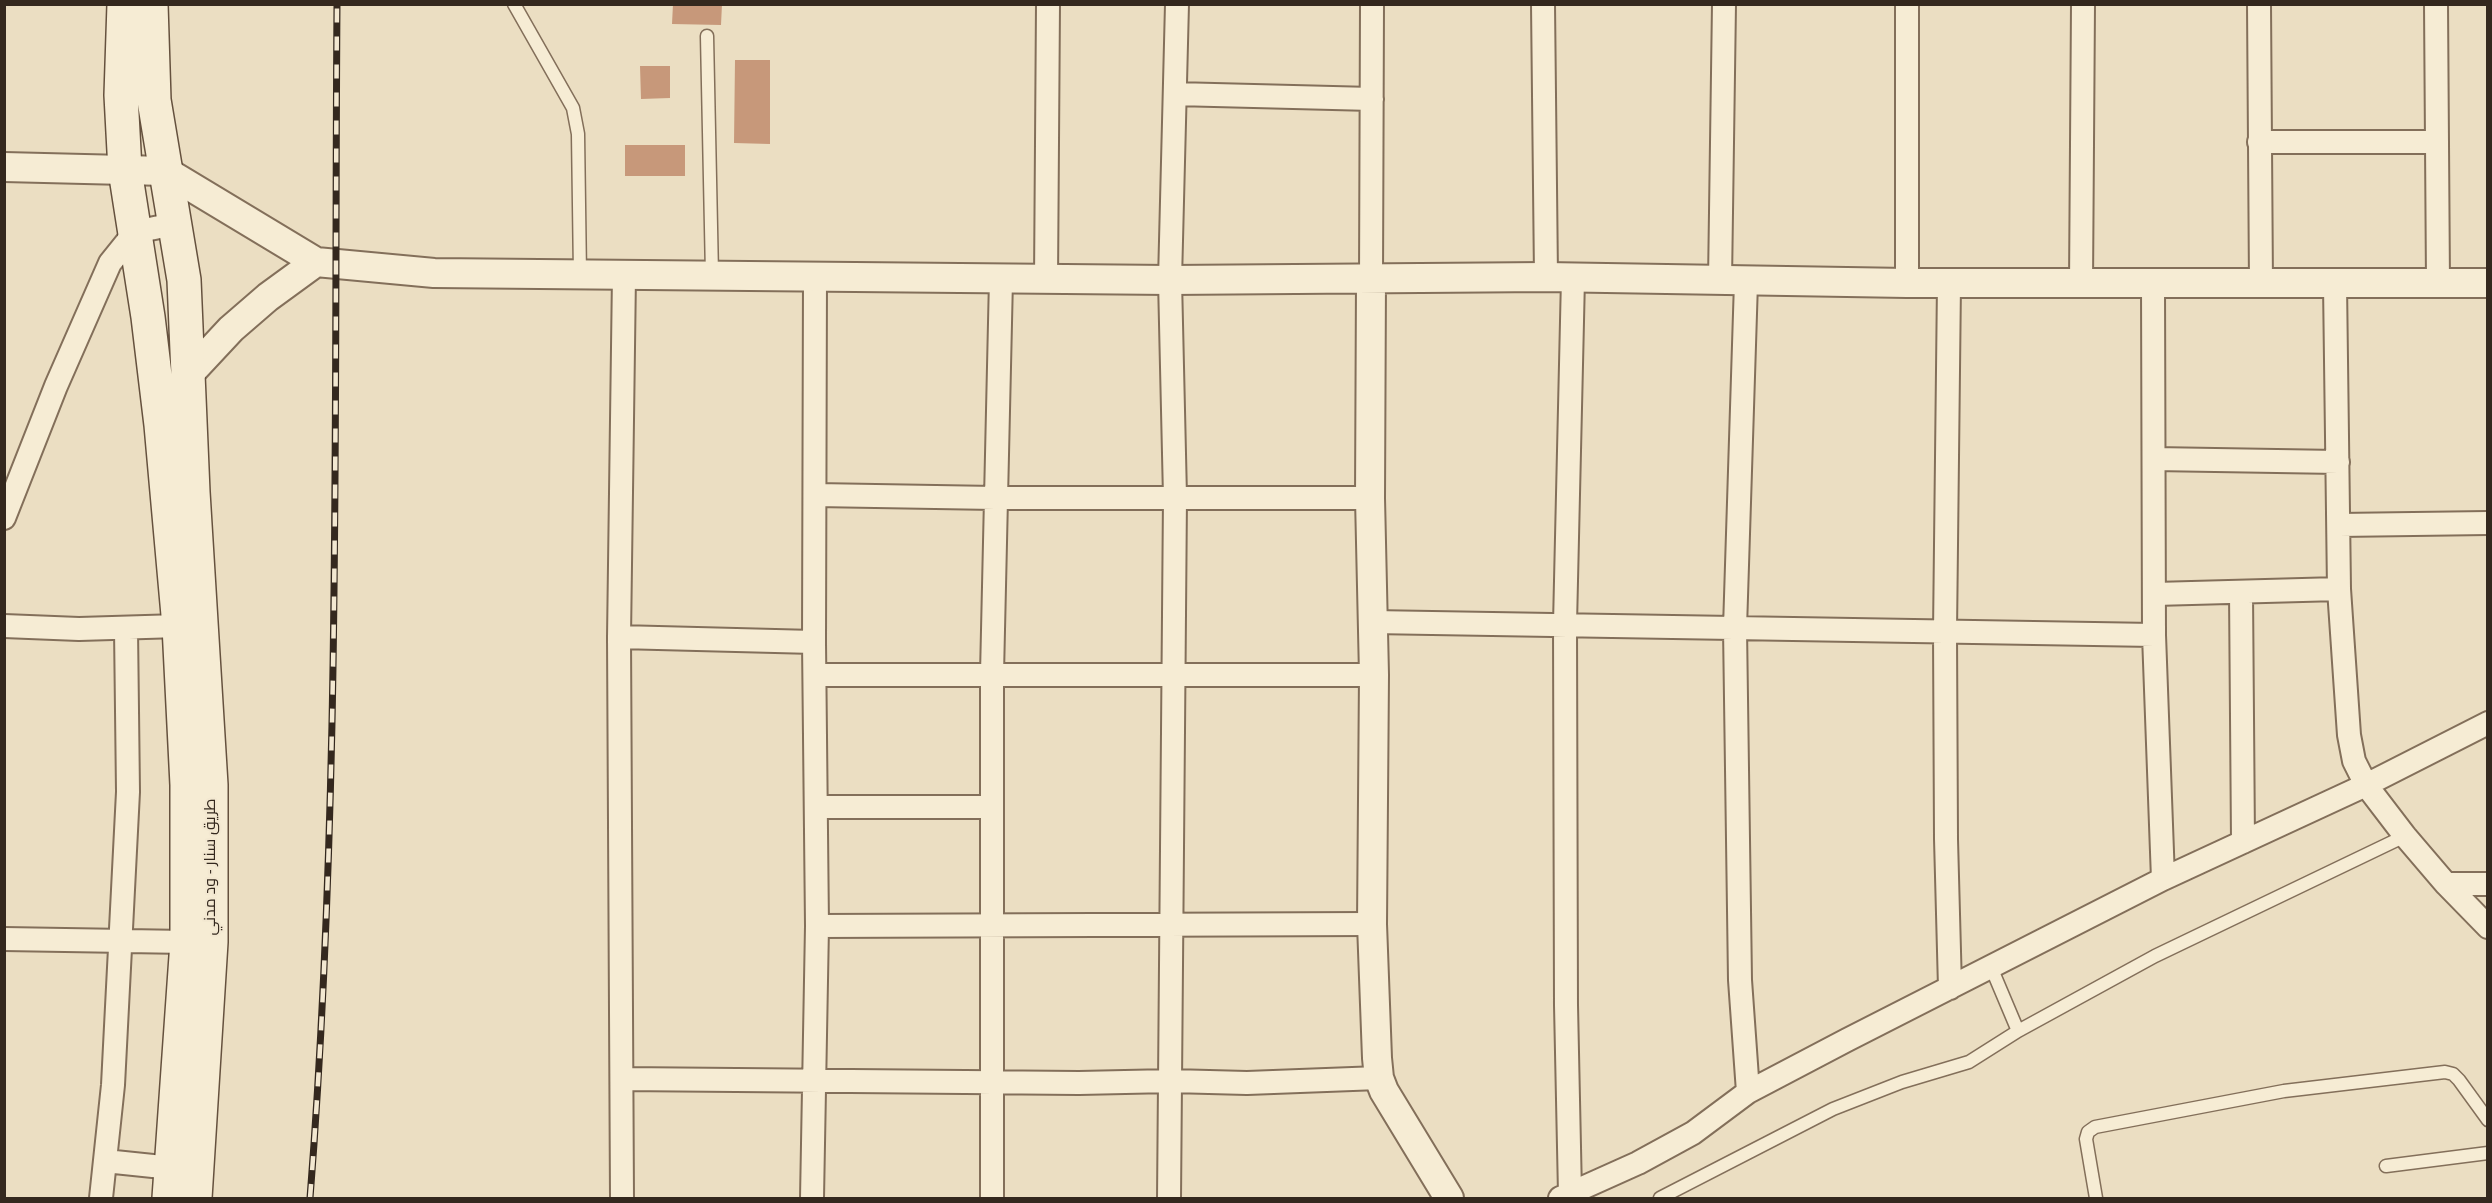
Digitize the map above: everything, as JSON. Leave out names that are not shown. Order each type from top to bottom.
[{"type":"main road","points":[[124,4],[121,95],[125,170],[183,535]]},
{"type":"main road","points":[[151,4],[154,100],[184,280],[189,374],[183,535]]},
{"type":"main road","name":"طريق سنار - ود مدني","points":[[170,1183],[187,942],[187,785],[178,626],[183,535]]},
{"type":"main road","name":"طريق سنار - ود مدني","points":[[183,535],[212,785],[211,942],[195,1198]]},
{"type":"street","points":[[1046,280],[1048,4]]},
{"type":"street","points":[[1169,1198],[1175,497],[1170,280],[1177,4]]},
{"type":"street","points":[[1372,4],[1370,498],[1374,675],[1372,924],[1379,1078],[1384,1091],[1449,1198]]},
{"type":"street","points":[[1543,4],[1571,459],[1565,624],[1565,1196],[1638,1163],[1693,1133],[1748,1092],[1950,988],[2163,879],[2366,786],[2487,723]]},
{"type":"street","points":[[1724,4],[1733,281],[1740,980],[1748,1092]]},
{"type":"street","points":[[1907,4],[1907,283]]},
{"type":"street","points":[[2081,284],[2083,4]]},
{"type":"street","points":[[2259,4],[2261,285]]},
{"type":"street","points":[[2436,4],[2438,283]]},
{"type":"street","points":[[1175,94],[1372,99]]},
{"type":"street","points":[[2259,142],[2437,142]]},
{"type":"street","points":[[4,167],[165,171],[316,262],[434,273],[1046,280],[1559,278],[2261,285],[2487,283]]},
{"type":"street","points":[[4,518],[93,297],[110,263],[135,232],[174,224]]},
{"type":"street","points":[[189,374],[231,329],[268,297],[316,262]]},
{"type":"street","points":[[621,1198],[619,637],[624,275]]},
{"type":"street","points":[[812,1198],[817,926],[814,642],[815,277]]},
{"type":"street","points":[[992,1198],[992,674],[1001,279]]},
{"type":"street","points":[[1949,283],[1945,632],[1946,839],[1950,988]]},
{"type":"street","points":[[2153,284],[2154,635],[2163,879]]},
{"type":"street","points":[[2335,284],[2338,590],[2349,735],[2354,761],[2366,786],[2405,836],[2487,927]]},
{"type":"street","points":[[2154,459],[2338,462]]},
{"type":"street","points":[[816,495],[995,498],[1370,498]]},
{"type":"street","points":[[2339,525],[2487,523]]},
{"type":"street","points":[[2155,594],[2338,590]]},
{"type":"street","points":[[2241,592],[2243,842]]},
{"type":"street","points":[[1372,622],[2154,635]]},
{"type":"street","points":[[4,626],[126,629],[178,626]]},
{"type":"street","points":[[101,1198],[113,1085],[128,792],[126,629]]},
{"type":"street","points":[[619,637],[814,642]]},
{"type":"street","points":[[815,675],[1374,675]]},
{"type":"street","points":[[816,807],[992,807]]},
{"type":"street","points":[[2446,884],[2487,884]]},
{"type":"street","points":[[817,926],[1372,924]]},
{"type":"street","points":[[4,939],[187,942]]},
{"type":"street","points":[[622,1079],[992,1083],[1258,1082],[1379,1078]]},
{"type":"street","points":[[105,1161],[170,1183]]},
{"type":"lane","points":[[514,4],[573,108],[578,134],[580,275]]},
{"type":"lane","points":[[707,36],[712,275]]},
{"type":"lane","points":[[1660,1198],[1833,1109],[1902,1082],[1969,1062],[2018,1031],[2155,956],[2405,836]]},
{"type":"lane","points":[[1991,968],[2018,1031]]},
{"type":"lane","points":[[2096,1198],[2086,1139],[2088,1131],[2095,1126],[2284,1091],[2445,1072],[2453,1074],[2459,1080],[2487,1120]]},
{"type":"lane","points":[[2386,1166],[2487,1153]]},
{"type":"building","points":[[673,4],[722,4],[721,25],[672,24]]},
{"type":"building","points":[[735,60],[770,60],[770,144],[734,143]]},
{"type":"building","points":[[640,66],[670,66],[670,98],[641,99]]},
{"type":"building","points":[[625,145],[685,145],[685,176],[625,176]]},
{"type":"railway","points":[[310,1198],[320,1049],[331,751],[334,602],[337,4]]}]
